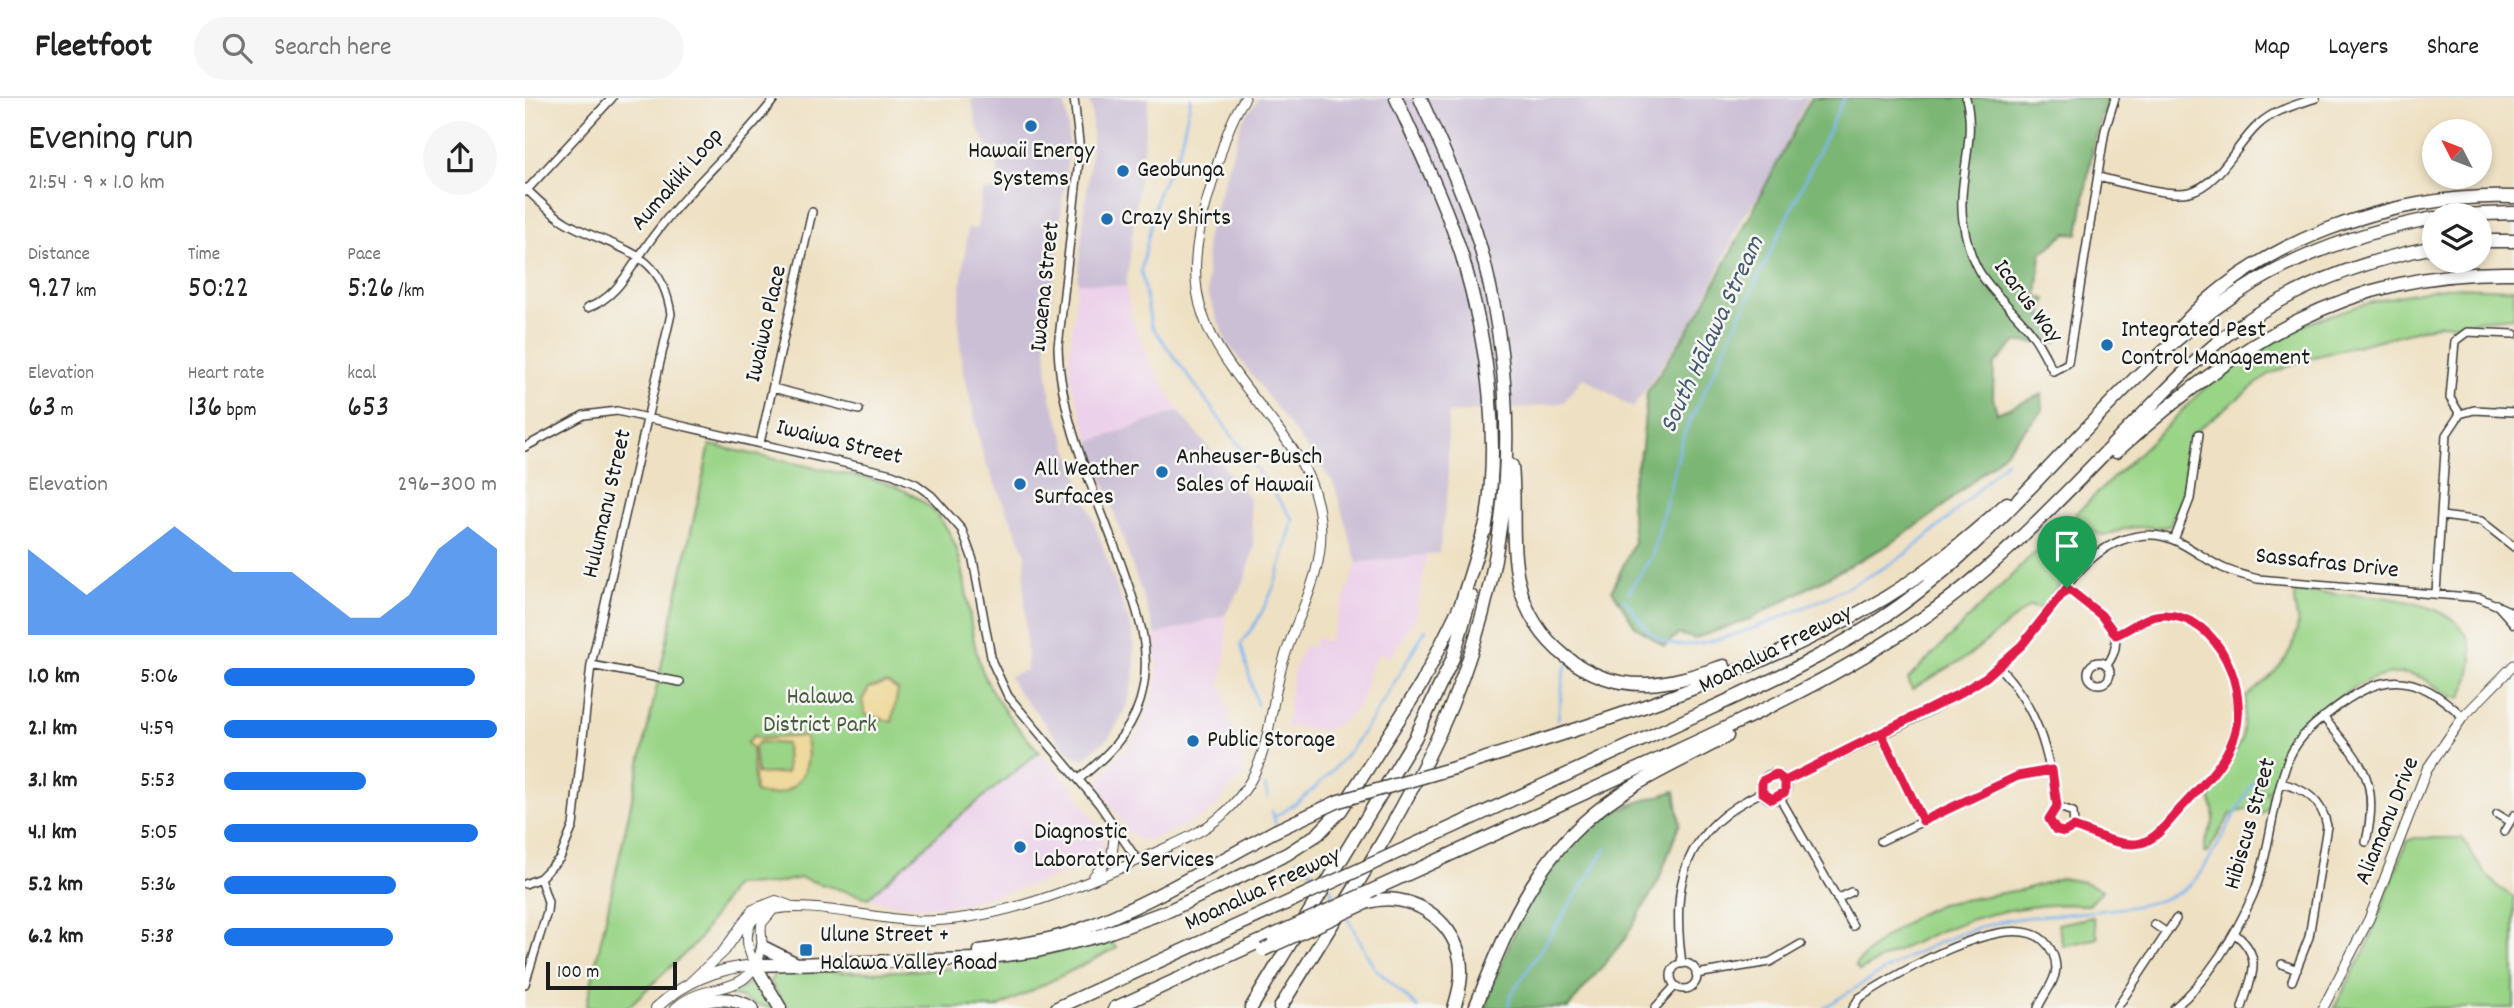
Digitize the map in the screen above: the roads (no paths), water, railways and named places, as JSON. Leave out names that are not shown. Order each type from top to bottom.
[{"type":"highway","points":[[1249,1008],[1381,799],[1436,698],[1462,629],[1486,524],[1492,435],[1478,317],[1461,255],[1397,98]]},
{"type":"highway","points":[[1420,98],[1458,183],[1485,264],[1505,367],[1519,587],[1536,624],[1551,644],[1572,662],[1607,679],[1646,684],[1684,679],[1786,644],[1885,597]]},
{"type":"highway","points":[[2143,372],[2196,308],[2231,281],[2318,234],[2344,223],[2417,204],[2472,197],[2514,197]]},
{"type":"highway","points":[[2492,214],[2514,213]]},
{"type":"highway","name":"Moanalua Freeway","points":[[1057,1008],[1781,675],[1857,634],[1956,562],[2143,372],[2215,309],[2260,279],[2357,236],[2422,221]]},
{"type":"highway","points":[[2492,241],[2514,241]]},
{"type":"highway","name":"Moanalua Freeway","points":[[1115,1008],[1750,718],[1815,684],[1924,618],[1981,573],[2035,524],[2193,363],[2232,331],[2282,300],[2327,277],[2379,259],[2422,250]]},
{"type":"highway","points":[[2035,524],[2172,403],[2267,335],[2330,304],[2365,293],[2461,274],[2514,273]]},
{"type":"highway","points":[[931,959],[1052,939],[1080,930],[1339,801],[1573,732],[1763,659],[1885,597],[1969,537],[2088,430]]},
{"type":"highway","points":[[1280,1008],[1350,895],[1424,767],[1471,656],[1496,551],[1509,438]]},
{"type":"highway","points":[[780,1008],[755,965],[1002,957],[1100,936],[1170,910],[1303,844],[1332,821],[1349,800],[1438,655],[1461,604],[1486,524]]},
{"type":"highway","points":[[1475,1008],[1518,906],[1542,866],[1570,834],[1627,790],[1687,759],[1815,684]]},
{"type":"highway","points":[[1175,981],[1263,950],[1369,902],[1389,899],[1412,903],[1433,914],[1448,931],[1461,960],[1460,986],[1454,1008]]},
{"type":"highway","points":[[1288,1008],[1330,928]]},
{"type":"highway","points":[[763,947],[795,963]]},
{"type":"highway","points":[[687,1008],[702,1001],[719,999],[743,1003],[752,1008]]},
{"type":"main road","points":[[656,1008],[690,983],[724,951],[753,910],[776,901],[792,907]]},
{"type":"main road","points":[[690,983],[726,968],[755,965]]},
{"type":"street","points":[[526,190],[612,98]]},
{"type":"street","name":"Aumakiki Loop","points":[[587,308],[605,302],[664,220],[775,98]]},
{"type":"street","name":"Iwaena Street","points":[[1074,98],[1080,151],[1058,347],[1058,372],[1067,410],[1141,621],[1146,659],[1144,685],[1132,721],[1106,756],[1079,779]]},
{"type":"street","points":[[755,965],[747,950],[748,933],[758,916],[792,907],[892,919],[954,918],[1000,910],[1089,881],[1207,827],[1230,808],[1253,778],[1268,740],[1279,674],[1315,575],[1321,531],[1317,501],[1306,469],[1220,352],[1204,322],[1196,295],[1193,268],[1199,227],[1228,130],[1245,98]]},
{"type":"street","name":"Icarus Way","points":[[1966,98],[1970,135],[1962,201],[1971,257],[1984,282],[2028,327],[2053,371],[2068,363],[2105,130],[2115,98]]},
{"type":"street","points":[[2098,177],[2168,192],[2191,192],[2211,180],[2259,124],[2281,110],[2316,98]]},
{"type":"street","name":"Hulumanu Street","points":[[525,884],[540,878],[561,859],[573,826],[591,665],[671,314],[668,292],[660,275],[639,257],[621,245],[566,223],[526,190]]},
{"type":"street","name":"Iwaiwa Place","points":[[760,443],[812,212]]},
{"type":"street","points":[[2460,414],[2450,398],[2457,337],[2470,331],[2514,334]]},
{"type":"street","points":[[773,388],[859,410]]},
{"type":"street","points":[[2437,593],[2446,435],[2460,414],[2474,410],[2514,412]]},
{"type":"street","name":"Iwaiwa Street","points":[[525,447],[584,415],[617,411],[892,474],[916,484],[947,510],[962,530],[973,560],[997,676],[1008,695],[1079,779],[1137,861]]},
{"type":"street","points":[[2174,540],[2190,499],[2199,434]]},
{"type":"street","points":[[2442,516],[2481,521],[2514,547]]},
{"type":"street","name":"Sassafras Drive","points":[[1801,944],[1770,962],[1696,974],[1690,987],[1682,989],[1675,986],[1671,975],[1675,967],[1682,964],[1677,904],[1690,854],[1720,817],[1762,792],[1762,781],[1768,775],[1776,774],[1785,781],[1957,695],[1999,667],[2038,627],[2090,558],[2106,547],[2124,539],[2151,535],[2174,540],[2223,568],[2258,579],[2480,598],[2514,613]]},
{"type":"street","points":[[2067,588],[2101,615],[2116,635],[2116,650],[2107,665]]},
{"type":"street","points":[[2496,603],[2514,624]]},
{"type":"street","points":[[1999,667],[2020,691],[2045,739],[2057,806],[2050,815],[2052,827],[2064,832],[2074,827],[2128,844],[2150,840],[2226,756],[2237,726],[2235,685],[2216,643],[2201,629],[2178,617],[2158,615],[2116,635]]},
{"type":"street","points":[[591,665],[680,682]]},
{"type":"street","name":"Aliamanu Drive","points":[[2323,1008],[2369,919],[2427,769],[2463,717],[2514,665]]},
{"type":"street","name":"Hibiscus Street","points":[[2174,1008],[2234,933],[2261,872],[2281,783],[2292,751],[2323,717],[2368,686],[2398,681],[2424,686],[2463,717]]},
{"type":"street","points":[[2323,717],[2354,755],[2371,785],[2373,813],[2366,842]]},
{"type":"street","points":[[1881,733],[1923,821]]},
{"type":"street","points":[[1881,841],[2018,776],[2052,770]]},
{"type":"street","points":[[1762,792],[1772,799],[1780,798],[1785,792],[1785,781]]},
{"type":"street","points":[[2281,783],[2309,794],[2321,808],[2327,826],[2309,937],[2292,981]]},
{"type":"street","points":[[1780,798],[1853,926]]},
{"type":"street","points":[[2057,806],[2073,812],[2074,827]]},
{"type":"street","points":[[2497,814],[2512,818],[2504,832]]},
{"type":"street","points":[[1089,881],[1112,855],[1115,829]]},
{"type":"street","points":[[525,984],[547,912],[548,902],[540,878]]},
{"type":"street","points":[[1837,899],[1851,892]]},
{"type":"street","points":[[675,1008],[697,993],[744,982],[763,947],[760,928],[766,915],[774,910]]},
{"type":"street","points":[[2117,1008],[2176,919]]},
{"type":"street","points":[[2154,924],[2167,933]]},
{"type":"street","points":[[1853,1008],[1866,994],[1936,956],[1970,941],[2023,932],[2046,943],[2055,960],[2053,979],[2038,1008]]},
{"type":"street","points":[[2234,933],[2250,947],[2254,965],[2242,1008]]},
{"type":"street","points":[[1682,964],[1689,965],[1696,974]]},
{"type":"street","points":[[2282,964],[2297,970]]},
{"type":"street","name":"Sassafras Drive","points":[[1655,1008],[1675,986]]},
{"type":"waterway","points":[[1191,98],[1179,151],[1158,193],[1141,270],[1151,325],[1293,519],[1280,570],[1269,599],[1241,644],[1257,705]]},
{"type":"waterway","name":"South Hālawa Stream","points":[[1629,592],[1652,556],[1684,434],[1844,98]]},
{"type":"waterway","points":[[1623,599],[1648,630],[1668,643],[1689,645],[1751,629],[1824,599],[1904,555],[1944,522],[2006,461]]},
{"type":"waterway","points":[[1274,817],[1300,800],[1343,758],[1379,708],[1426,629]]},
{"type":"waterway","name":"South Hālawa Stream","points":[[1558,719],[1564,671],[1569,662]]},
{"type":"waterway","points":[[1824,1008],[1910,956],[1979,928],[2024,918],[2125,908],[2170,897],[2195,880],[2260,772]]},
{"type":"waterway","points":[[1265,786],[1268,798]]},
{"type":"waterway","points":[[1272,811],[1276,825]]},
{"type":"waterway","name":"South Hālawa Stream","points":[[1508,1008],[1510,997],[1606,849]]},
{"type":"waterway","points":[[1298,859],[1324,883]]},
{"type":"waterway","points":[[1329,887],[1339,902]]},
{"type":"waterway","points":[[1347,917],[1374,967],[1418,1008]]},
{"type":"place","name":"Hawaii Energy Systems","points":[[1031,126]]},
{"type":"place","name":"Geobunga","points":[[1123,171]]},
{"type":"place","name":"Crazy Shirts","points":[[1107,219]]},
{"type":"place","name":"Integrated Pest Control Management","points":[[2107,345]]},
{"type":"place","name":"Anheuser-Busch Sales of Hawaii","points":[[1162,472]]},
{"type":"place","name":"All Weather Surfaces","points":[[1020,484]]},
{"type":"place","name":"Public Storage","points":[[1193,741]]},
{"type":"place","name":"Diagnostic Laboratory Services","points":[[1020,847]]},
{"type":"place","name":"Ulune Street + Halawa Valley Road","points":[[806,950]]},
{"type":"park label","name":"Halawa District Park","points":[[820,712]]}]
